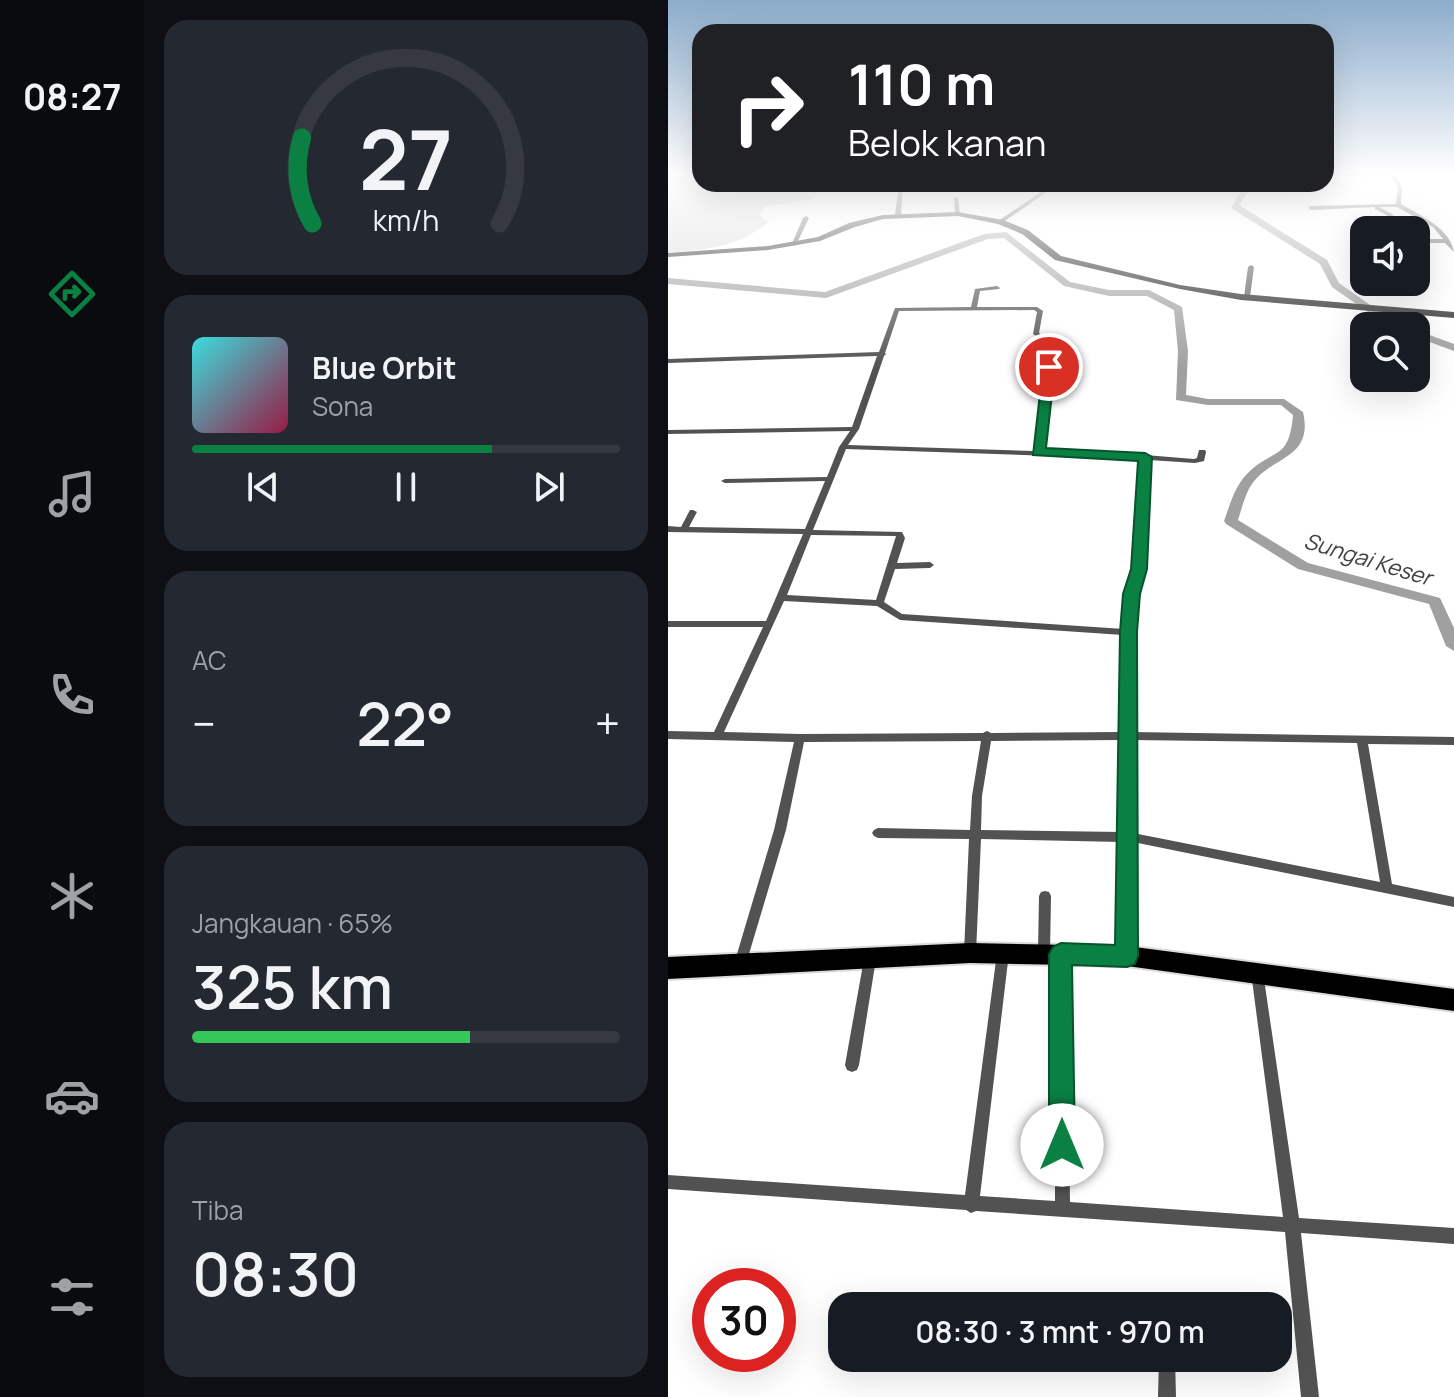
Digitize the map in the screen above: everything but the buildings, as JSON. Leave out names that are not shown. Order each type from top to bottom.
[{"type":"highway","points":[[668,968],[1003,952],[1127,956],[1454,1000]]},
{"type":"street","points":[[793,245],[796,238]]},
{"type":"street","points":[[668,255],[793,245],[822,238]]},
{"type":"street","points":[[1033,238],[1058,258],[1180,287],[1247,297],[1454,315]]},
{"type":"street","points":[[1446,238],[1454,250]]},
{"type":"street","points":[[1430,241],[1448,241]]},
{"type":"street","points":[[1247,297],[1251,267]]},
{"type":"street","points":[[974,307],[977,290],[997,288]]},
{"type":"street","points":[[718,735],[781,598],[828,479],[855,429],[897,309],[1039,309],[1036,334],[1050,342],[1052,352],[1038,452]]},
{"type":"street","points":[[668,361],[883,354]]},
{"type":"street","points":[[668,432],[855,429]]},
{"type":"street","points":[[843,447],[1038,452],[1195,461],[1201,459],[1202,452]]},
{"type":"street","points":[[1127,956],[1130,837],[1128,632],[1131,594],[1139,569],[1145,457]]},
{"type":"street","points":[[725,481],[828,479]]},
{"type":"street","points":[[684,529],[693,512]]},
{"type":"street","points":[[668,529],[808,530],[901,535],[879,603]]},
{"type":"street","points":[[893,566],[930,565]]},
{"type":"street","points":[[781,598],[879,603],[900,617],[1128,632]]},
{"type":"street","points":[[668,624],[769,624]]},
{"type":"street","points":[[668,735],[800,738],[1127,736],[1454,741]]},
{"type":"street","points":[[970,953],[976,834],[987,735]]},
{"type":"street","points":[[739,966],[780,830],[800,738]]},
{"type":"street","points":[[1362,741],[1387,888]]},
{"type":"street","points":[[878,833],[1130,837],[1454,902]]},
{"type":"street","points":[[1045,896],[1052,953],[1063,1209]]},
{"type":"street","points":[[971,1205],[1003,952]]},
{"type":"street","points":[[852,1065],[870,959]]},
{"type":"street","points":[[1257,972],[1292,1225],[1310,1397]]},
{"type":"street","points":[[668,1182],[1454,1236]]},
{"type":"street","points":[[1167,1372],[1167,1397]]},
{"type":"shaded area","points":[[668,238],[743,238],[709,248],[668,252]]},
{"type":"waterway","name":"Sungai Keser","points":[[668,281],[826,295],[981,238]]},
{"type":"waterway","name":"Sungai Keser","points":[[1010,238],[1067,284],[1109,293],[1149,293],[1179,309],[1183,351],[1180,398],[1208,402],[1284,402],[1299,414],[1298,431],[1289,451],[1248,480],[1231,521],[1303,566],[1435,601],[1454,646]]},
{"type":"waterway","points":[[1286,238],[1324,262],[1335,285],[1375,312]]},
{"type":"waterway","points":[[1430,339],[1454,348]]},
{"type":"route","points":[[1049,367],[1038,452],[1145,457],[1139,569],[1131,594],[1128,632],[1130,837],[1127,956],[1061,954],[1062,1145]]}]
